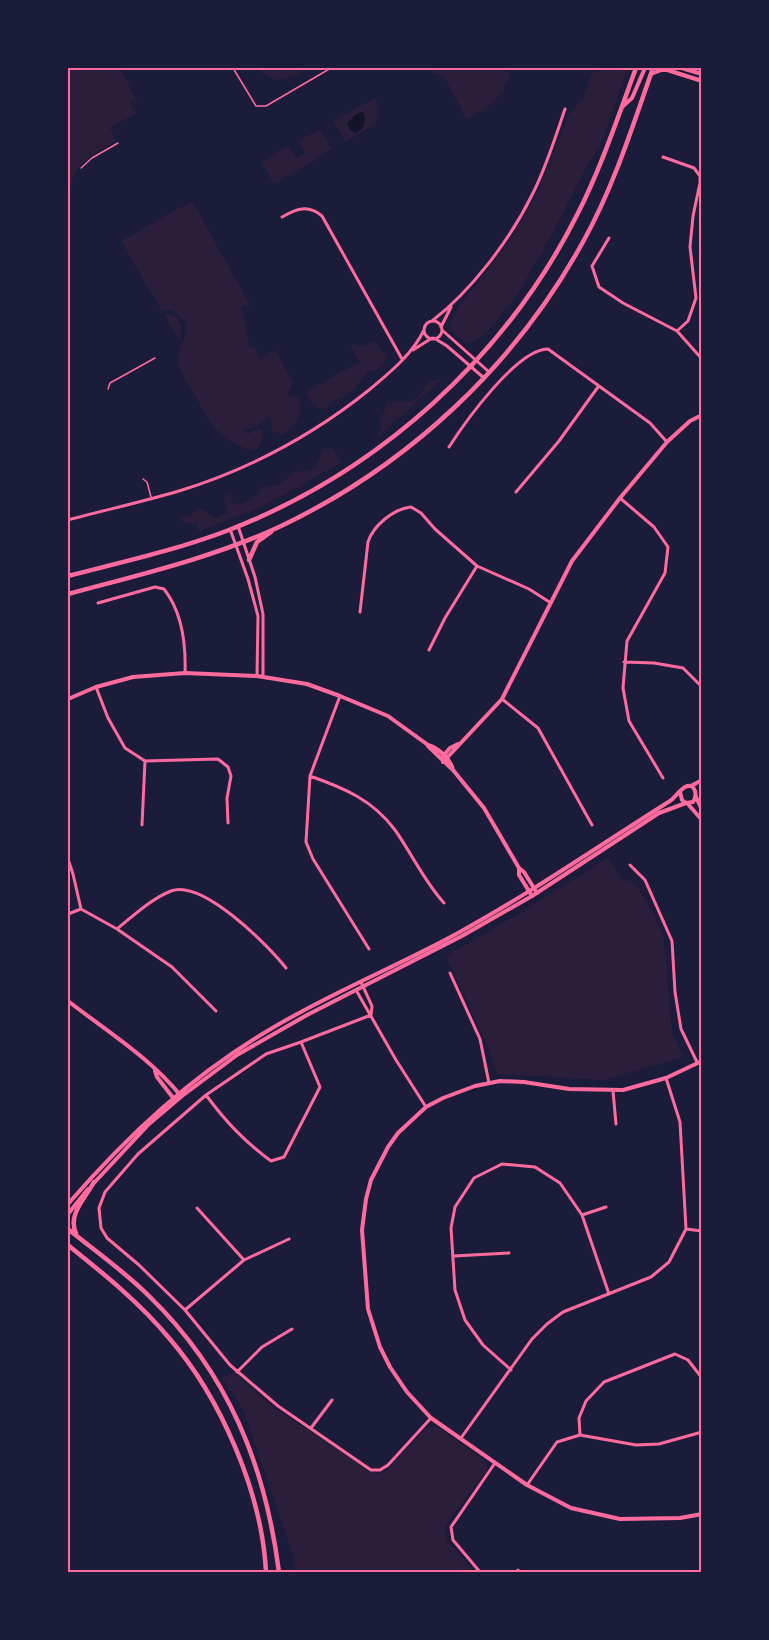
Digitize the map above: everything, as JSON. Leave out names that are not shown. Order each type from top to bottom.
[{"type":"main road","points":[[68,576],[165,551],[230,530],[288,503],[363,459],[433,403],[477,360],[535,286],[564,238],[587,193],[636,68]]},
{"type":"main road","points":[[68,594],[236,545],[278,527],[329,501],[401,453],[447,416],[512,348],[556,286],[585,239],[613,177],[653,68]]},
{"type":"main road","points":[[249,560],[257,543],[278,527]]},
{"type":"main road","points":[[81,1239],[75,1231],[73,1220],[94,1182]]},
{"type":"main road","points":[[68,1229],[127,1276],[172,1320],[208,1367],[229,1401],[242,1429],[262,1487],[273,1531],[279,1572]]},
{"type":"main road","points":[[68,1245],[110,1278],[143,1309],[171,1339],[196,1375],[228,1431],[248,1484],[260,1531],[266,1572]]},
{"type":"street","points":[[621,107],[632,98],[645,68]]},
{"type":"street","points":[[651,74],[663,68],[702,81]]},
{"type":"street","points":[[685,68],[702,74]]},
{"type":"street","points":[[68,520],[152,499],[218,477],[280,448],[321,424],[360,397],[412,351],[439,336],[452,306],[507,237],[532,196],[565,109]]},
{"type":"street","points":[[663,157],[694,168],[700,176],[690,247],[696,298],[688,321],[677,331]]},
{"type":"street","points":[[282,217],[299,208],[312,209],[322,216],[402,359]]},
{"type":"street","points":[[609,238],[592,266],[599,287],[623,303],[677,331],[702,359]]},
{"type":"street","points":[[412,351],[427,323],[452,306]]},
{"type":"street","points":[[432,321],[438,322],[441,329],[490,373]]},
{"type":"street","points":[[424,330],[426,335],[447,346],[484,378]]},
{"type":"street","points":[[449,447],[490,392],[528,356],[540,349],[548,349],[650,423],[667,441]]},
{"type":"street","points":[[516,492],[559,441],[598,387]]},
{"type":"street","points":[[443,759],[450,748],[459,744],[475,730],[502,699],[572,561],[667,441],[690,421],[702,415]]},
{"type":"street","points":[[620,498],[654,527],[668,547],[665,573],[627,641],[623,688],[629,721],[663,778]]},
{"type":"street","points":[[360,612],[370,533],[399,510],[411,507],[477,566],[529,589],[551,603]]},
{"type":"street","points":[[238,525],[263,614],[263,677]]},
{"type":"street","points":[[230,530],[248,579],[258,616],[257,676]]},
{"type":"street","points":[[429,650],[445,618],[477,566]]},
{"type":"street","points":[[98,603],[155,587],[164,589],[170,596],[184,637],[184,673]]},
{"type":"street","points":[[624,662],[654,663],[683,668],[702,687]]},
{"type":"street","points":[[68,699],[96,687],[133,677],[184,673],[257,676],[307,684],[340,696],[388,716],[428,745],[435,747],[443,759],[452,764],[453,770],[484,808],[519,868],[536,891]]},
{"type":"street","points":[[96,687],[108,718],[125,748],[145,761],[218,759],[228,767],[231,776],[227,798],[228,822]]},
{"type":"street","points":[[340,696],[310,776],[306,842],[313,859],[369,949]]},
{"type":"street","points":[[502,699],[538,728],[592,825]]},
{"type":"street","points":[[142,825],[145,761]]},
{"type":"street","points":[[310,776],[352,791],[375,809],[394,829],[434,892],[444,903]]},
{"type":"street","points":[[536,891],[670,801],[686,787],[691,787],[702,780]]},
{"type":"street","points":[[691,787],[702,810]]},
{"type":"street","points":[[68,1204],[122,1144],[180,1094],[237,1055],[362,984],[429,954],[536,891],[659,813],[693,802],[702,790]]},
{"type":"street","points":[[680,792],[682,800],[702,820]]},
{"type":"street","points":[[68,859],[81,909],[117,929],[171,967],[216,1011]]},
{"type":"street","points":[[630,865],[645,880],[672,941],[675,992],[681,1029],[699,1062],[666,1078],[623,1090],[570,1089],[524,1082],[489,1083],[461,1090],[426,1107],[398,1133],[379,1163],[366,1199],[362,1237],[368,1309],[380,1347],[401,1384],[431,1418],[527,1485],[571,1508],[620,1519],[680,1518],[702,1514]]},
{"type":"street","points":[[519,868],[519,875],[531,894]]},
{"type":"street","points":[[117,929],[171,891],[190,890],[242,921],[286,968]]},
{"type":"street","points":[[68,914],[81,909]]},
{"type":"street","points":[[450,973],[480,1039],[489,1083]]},
{"type":"street","points":[[362,984],[372,1006],[371,1015]]},
{"type":"street","points":[[355,988],[366,1010],[426,1107]]},
{"type":"street","points":[[68,1001],[135,1049],[155,1070],[162,1073],[180,1094]]},
{"type":"street","points":[[371,1015],[266,1054],[206,1095],[138,1154],[105,1192],[99,1208],[101,1228],[107,1238],[139,1265],[185,1310],[209,1342],[237,1372],[278,1406],[371,1470],[377,1471],[388,1465],[431,1418]]},
{"type":"street","points":[[206,1095],[227,1124],[252,1148],[271,1161],[284,1157],[320,1088],[301,1042]]},
{"type":"street","points":[[155,1070],[157,1077],[174,1099]]},
{"type":"street","points":[[461,1438],[532,1339],[547,1324],[564,1312],[651,1277],[669,1262],[686,1229],[680,1122],[666,1078]]},
{"type":"street","points":[[613,1091],[616,1124]]},
{"type":"street","points":[[68,1214],[94,1182],[174,1099]]},
{"type":"street","points":[[511,1370],[483,1345],[465,1320],[455,1290],[451,1228],[455,1207],[474,1178],[502,1164],[535,1167],[560,1183],[582,1215],[609,1294]]},
{"type":"street","points":[[582,1215],[606,1207]]},
{"type":"street","points":[[197,1208],[244,1260]]},
{"type":"street","points":[[686,1229],[702,1231]]},
{"type":"street","points":[[185,1310],[244,1260],[290,1239]]},
{"type":"street","points":[[454,1256],[509,1253]]},
{"type":"street","points":[[237,1372],[262,1347],[292,1329]]},
{"type":"street","points":[[580,1435],[579,1418],[586,1401],[604,1382],[675,1354],[687,1359],[702,1378]]},
{"type":"street","points":[[311,1428],[332,1400]]},
{"type":"street","points":[[527,1485],[558,1443],[580,1435],[636,1445],[659,1444],[702,1432]]},
{"type":"street","points":[[480,1572],[453,1540],[451,1527],[495,1463]]},
{"type":"lane","points":[[233,68],[256,106],[266,106],[331,68]]},
{"type":"lane","points":[[81,168],[92,158],[118,143]]},
{"type":"lane","points":[[108,389],[110,383],[155,358]]},
{"type":"lane","points":[[143,478],[147,482],[152,499]]},
{"type":"shaded area","points":[[68,68],[120,68],[137,100],[130,102],[136,113],[110,128],[116,141],[80,165],[69,192],[68,189]]},
{"type":"shaded area","points":[[255,68],[309,68],[297,76],[274,80]]},
{"type":"shaded area","points":[[428,68],[511,68],[505,86],[496,99],[484,110],[467,120],[446,80]]},
{"type":"shaded area","points":[[594,68],[628,68],[600,146],[590,160],[553,233],[518,291],[501,316],[483,335],[467,344],[450,329],[450,325],[458,308],[511,238],[535,197],[569,114],[583,98]]},
{"type":"shaded area","points":[[375,98],[378,107],[376,121],[372,126],[345,142],[333,121]]},
{"type":"shaded area","points":[[361,112],[364,113],[363,127],[356,133],[349,129],[348,123]]},
{"type":"shaded area","points":[[320,129],[332,149],[274,184],[261,162],[289,146],[296,159],[305,154],[298,141]]},
{"type":"shaded area","points":[[192,201],[250,305],[242,307],[250,348],[255,347],[259,359],[275,350],[293,383],[287,395],[298,397],[300,402],[298,418],[283,436],[272,430],[270,417],[255,427],[243,431],[249,434],[257,428],[262,430],[264,436],[258,449],[252,451],[238,445],[218,430],[216,431],[178,363],[185,333],[185,322],[172,310],[161,310],[121,241]]},
{"type":"shaded area","points":[[164,314],[175,316],[182,326],[180,341]]},
{"type":"shaded area","points":[[370,342],[377,344],[387,355],[385,363],[374,372],[368,370],[354,390],[341,399],[335,399],[327,409],[318,408],[307,393],[309,390],[359,362],[351,347],[353,344],[365,347]]},
{"type":"shaded area","points":[[441,380],[379,436],[382,427],[379,418],[385,411],[386,404],[414,400],[429,383]]},
{"type":"shaded area","points":[[333,448],[340,460],[344,461],[293,490],[252,511],[198,531],[198,524],[183,523],[181,518],[185,515],[189,516],[198,508],[215,518],[223,515],[227,512],[224,502],[226,495],[231,493],[231,501],[235,505],[255,496],[263,486],[277,485],[295,472],[313,469],[322,450]]},
{"type":"shaded area","points":[[608,858],[621,879],[634,882],[652,910],[664,939],[672,1032],[684,1057],[604,1080],[497,1074],[487,1045],[446,956]]},
{"type":"shaded area","points":[[234,1373],[273,1407],[376,1474],[386,1471],[426,1428],[436,1426],[483,1459],[487,1467],[486,1472],[445,1525],[447,1541],[475,1572],[295,1572],[294,1557],[243,1409],[222,1377]]}]
